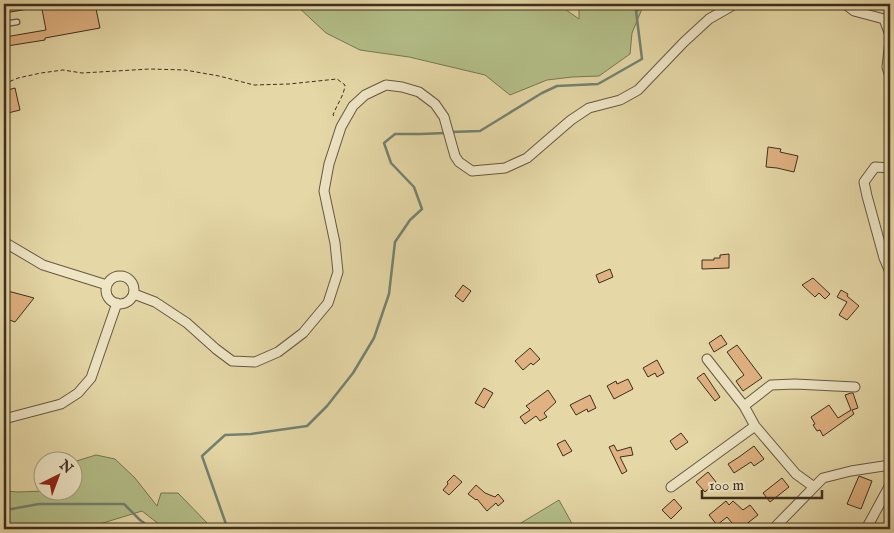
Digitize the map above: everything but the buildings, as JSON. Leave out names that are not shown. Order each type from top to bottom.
[{"type":"street","points":[[134,294],[155,302],[187,323],[232,361],[255,362],[278,352],[303,333],[328,303],[338,272],[324,191],[329,164],[341,127],[353,106],[365,95],[386,84],[419,92],[435,104],[444,117],[455,156],[459,162],[472,171],[505,168],[527,158],[571,120],[589,108],[620,100],[638,90],[703,24],[735,4]]},
{"type":"street","points":[[845,4],[854,11],[884,20],[890,35]]},
{"type":"street","points":[[890,41],[887,67],[890,77]]},
{"type":"street","points":[[890,168],[875,167],[864,182],[866,196],[884,258],[890,272]]},
{"type":"street","points":[[4,242],[43,264],[107,285]]},
{"type":"street","points":[[124,276],[132,281],[135,290],[134,294],[128,302],[124,304],[117,303],[108,296],[106,292],[107,285],[110,279],[124,276]]},
{"type":"street","points":[[4,419],[61,404],[78,393],[91,378],[117,303]]},
{"type":"street","points":[[707,359],[744,406],[755,426],[796,474],[814,487]]},
{"type":"street","points":[[744,406],[771,385],[795,384],[855,387]]},
{"type":"street","points":[[672,487],[755,426]]},
{"type":"street","points":[[773,529],[823,478],[890,464]]},
{"type":"street","points":[[866,529],[890,485]]},
{"type":"lane","points":[[4,24],[17,22]]},
{"type":"path","points":[[4,84],[18,78],[63,70],[82,73],[150,69],[185,70],[254,85],[289,84],[337,79],[345,85],[344,94],[336,105],[333,115],[341,127]]},
{"type":"green space","points":[[296,4],[551,4],[562,7],[579,19],[579,4],[644,4],[632,33],[630,54],[599,76],[547,80],[510,95],[485,75],[409,57],[360,50],[326,33]]},
{"type":"green space","points":[[96,455],[115,459],[135,478],[157,506],[161,493],[178,493],[211,527],[209,529],[165,529],[142,511],[103,523],[67,529],[4,529],[4,491],[32,491],[32,500],[82,500],[82,459]]},
{"type":"green space","points":[[559,500],[575,529],[511,529]]},
{"type":"waterway","points":[[451,132],[480,131],[542,93],[557,86],[598,84],[642,59],[636,11],[648,4]]},
{"type":"waterway","points":[[226,529],[227,527],[202,456],[225,435],[251,434],[307,426],[327,406],[353,373],[374,338],[389,294],[395,242],[410,220],[422,209],[414,187],[391,163],[384,143],[395,134],[445,133]]},
{"type":"waterway","points":[[4,512],[6,510],[39,504],[124,504],[152,529]]}]
